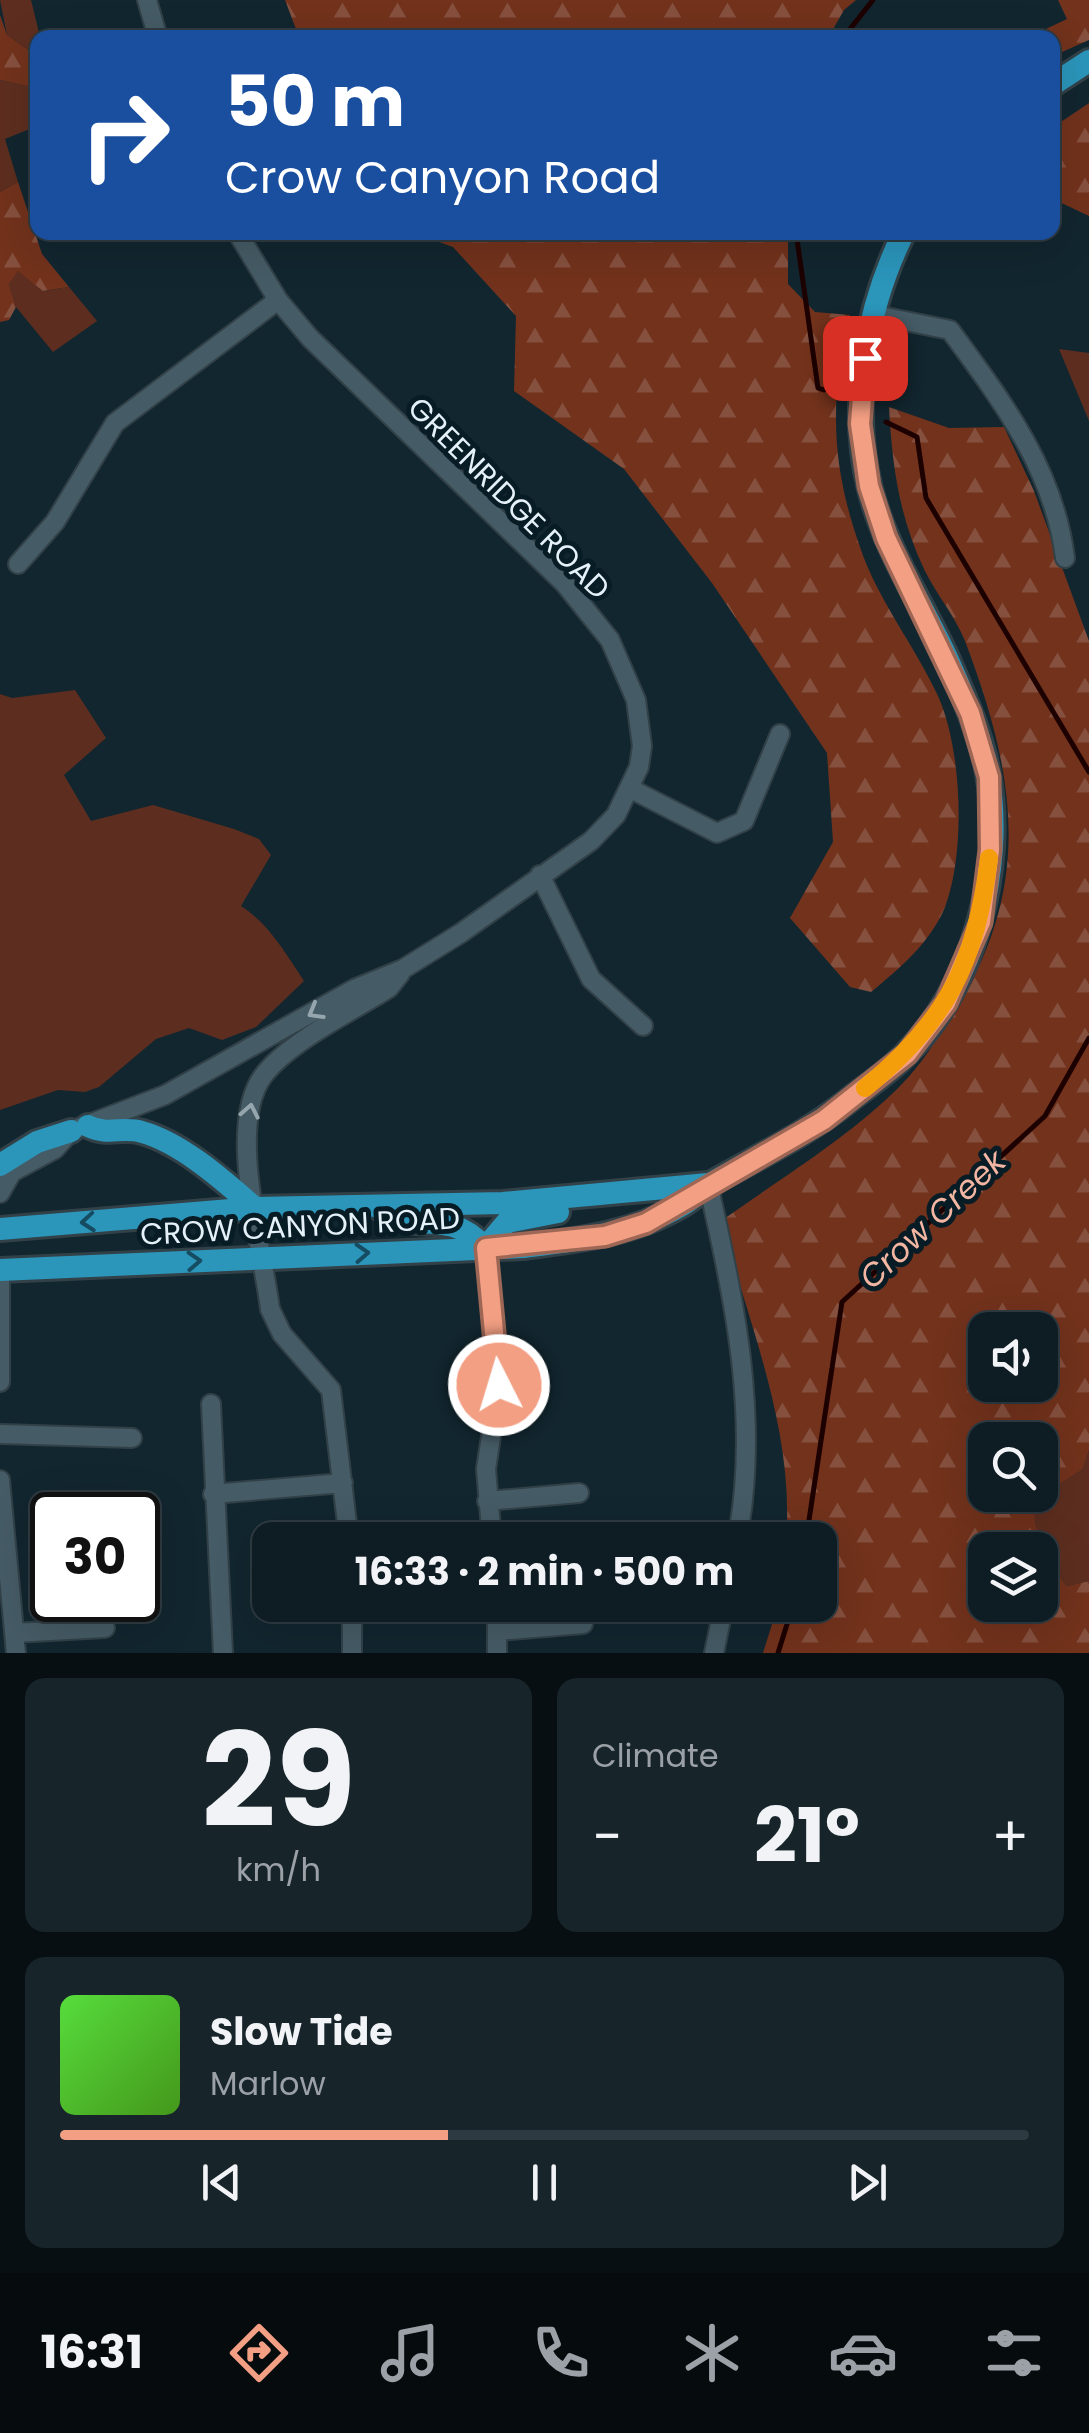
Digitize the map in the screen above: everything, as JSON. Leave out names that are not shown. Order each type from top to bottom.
[{"type":"main road","points":[[1060,80],[1089,61]]},
{"type":"main road","name":"CROW CANYON ROAD","points":[[0,1270],[486,1248],[605,1236],[646,1223],[685,1204],[708,1184],[824,1120],[907,1054],[946,1003],[981,922],[991,814],[980,740],[947,660],[886,538],[869,486],[860,424],[865,358],[874,315],[901,240]]},
{"type":"main road","points":[[0,1165],[36,1142],[80,1128],[110,1133],[130,1130],[153,1136],[230,1186],[255,1208]]},
{"type":"main road","name":"CROW CANYON ROAD","points":[[0,1229],[255,1208],[503,1204],[708,1184]]},
{"type":"main road","points":[[378,1206],[401,1222],[450,1221],[470,1230],[486,1248],[507,1222],[602,1203],[633,1190]]},
{"type":"street","points":[[147,0],[156,30]]},
{"type":"street","name":"GREENRIDGE ROAD","points":[[0,1192],[12,1172],[56,1149],[80,1128],[164,1095],[354,989],[403,969],[540,876],[591,840],[616,814],[630,789],[642,746],[632,684],[610,640],[565,584],[350,379],[278,300],[243,240]]},
{"type":"street","points":[[18,564],[56,522],[116,422],[278,300]]},
{"type":"street","points":[[874,315],[950,330],[1016,419],[1059,513],[1065,558]]},
{"type":"street","points":[[630,789],[717,833],[732,830],[744,822],[780,734]]},
{"type":"street","points":[[540,876],[591,980],[644,1026]]},
{"type":"street","name":"GREENRIDGE ROAD","points":[[347,1522],[331,1390],[282,1334],[273,1317],[255,1208],[246,1117],[263,1076],[283,1057],[389,988],[403,969]]},
{"type":"street","points":[[708,1184],[734,1304],[743,1394],[745,1500],[741,1522]]},
{"type":"street","points":[[486,1248],[499,1385],[488,1442],[490,1522]]},
{"type":"street","points":[[0,1270],[0,1382]]},
{"type":"street","points":[[211,1404],[222,1653]]},
{"type":"street","points":[[0,1434],[132,1438]]},
{"type":"street","points":[[0,1480],[16,1653]]},
{"type":"street","points":[[213,1494],[343,1483]]},
{"type":"street","points":[[488,1502],[579,1493]]},
{"type":"street","points":[[352,1622],[352,1653]]},
{"type":"street","points":[[497,1622],[497,1653]]},
{"type":"street","points":[[714,1653],[720,1622]]},
{"type":"street","points":[[497,1631],[583,1624]]},
{"type":"street","points":[[14,1633],[105,1628]]},
{"type":"shaded area","points":[[0,0],[31,0],[38,30],[30,30],[30,51],[7,35]]},
{"type":"shaded area","points":[[0,80],[30,86],[30,129],[5,139],[18,182],[0,192]]},
{"type":"shaded area","points":[[18,270],[44,291],[69,287],[97,321],[53,352],[16,307],[9,284]]},
{"type":"shaded area","points":[[1059,349],[1089,353],[1089,421]]},
{"type":"shaded area","points":[[75,690],[106,738],[64,775],[91,821],[153,805],[259,839],[271,855],[241,906],[269,931],[304,981],[256,1027],[222,1040],[189,1028],[156,1039],[99,1087],[85,1092],[58,1090],[0,1110],[0,694],[12,698]]},
{"type":"shaded area","points":[[1089,1450],[1089,1581],[1067,1586],[1058,1574],[1058,1532],[1038,1532],[1035,1512],[1058,1512],[1058,1485],[1083,1469]]},
{"type":"green space","points":[[285,0],[856,0],[844,10],[833,30],[296,30]]},
{"type":"green space","points":[[1058,0],[1089,0],[1089,40],[1060,53],[1060,30],[1044,30],[1067,19]]},
{"type":"green space","points":[[0,15],[7,35],[30,51],[30,86],[0,80]]},
{"type":"green space","points":[[1089,103],[1089,216],[1060,202],[1060,123]]},
{"type":"green space","points":[[18,182],[30,218],[30,240],[37,240],[42,254],[69,287],[43,291],[18,271],[9,284],[16,307],[9,320],[0,322],[0,192]]},
{"type":"green space","points":[[434,240],[788,240],[788,284],[815,312],[850,315],[836,404],[843,488],[867,566],[938,696],[952,744],[958,801],[956,858],[945,907],[923,943],[871,992],[850,987],[790,918],[833,842],[827,753],[712,583],[624,469],[514,391],[516,316],[453,247]]},
{"type":"green space","points":[[889,407],[949,428],[1004,427],[1034,491],[1089,641],[1089,1450],[1083,1469],[1058,1485],[1058,1422],[968,1422],[968,1512],[1035,1512],[1038,1532],[968,1532],[968,1622],[1058,1622],[1058,1574],[1067,1586],[1089,1581],[1089,1653],[763,1653],[773,1622],[837,1622],[837,1522],[786,1522],[784,1459],[777,1419],[721,1221],[860,1122],[916,1069],[978,969],[996,923],[1006,877],[1009,832],[1005,786],[983,691],[965,641],[924,569],[908,529],[895,470]]},
{"type":"waterway","name":"Crow Creek","points":[[849,30],[873,0]]},
{"type":"waterway","name":"Crow Creek","points":[[797,240],[818,388],[824,390]]},
{"type":"waterway","name":"Crow Creek","points":[[886,422],[917,437],[926,498],[1089,772]]},
{"type":"waterway","name":"Crow Creek","points":[[809,1522],[842,1302],[1045,1116],[1089,1038]]},
{"type":"waterway","name":"Crow Creek","points":[[778,1653],[788,1622]]},
{"type":"slow traffic","points":[[865,1088],[907,1054],[946,1003],[981,922],[989,858]]},
{"type":"route","points":[[499,1385],[486,1248],[605,1236],[646,1223],[685,1204],[708,1184],[766,1156],[824,1120],[907,1054],[946,1003],[981,922],[990,850],[989,777],[970,713],[886,538],[869,486],[860,424],[865,358]]}]
